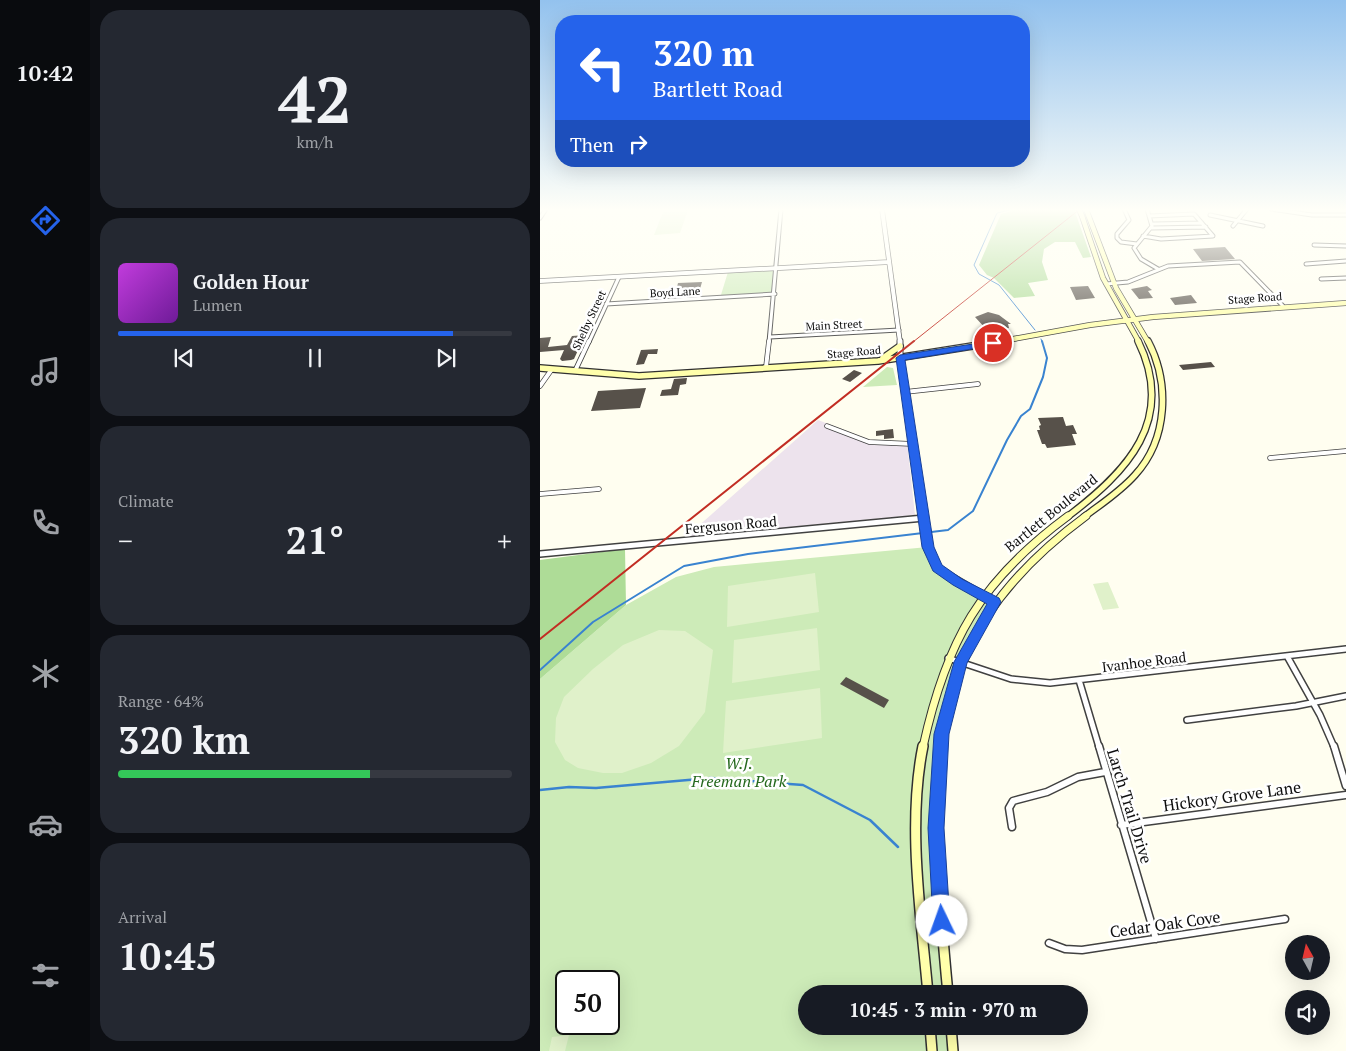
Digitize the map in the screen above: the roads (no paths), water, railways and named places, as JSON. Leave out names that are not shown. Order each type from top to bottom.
[{"type":"main road","name":"Bartlett Boulevard","points":[[927,985],[918,839],[919,788],[924,746],[934,698],[948,658],[983,596],[1019,556],[1090,501],[1122,472],[1143,437],[1151,402],[1152,372],[1143,351],[1106,284],[1097,258]]},
{"type":"main road","name":"Bartlett Boulevard","points":[[947,985],[936,828],[942,734],[961,662],[995,602],[1031,561],[1129,482],[1150,453],[1155,438],[1163,396],[1162,379],[1155,351],[1114,283],[1104,258]]},
{"type":"main road","name":"Stage Road","points":[[540,368],[638,376],[878,361],[1126,320],[1283,306],[1346,303]]},
{"type":"main road","points":[[878,361],[900,346]]},
{"type":"main road","points":[[1090,501],[1099,507]]},
{"type":"main road","points":[[1019,556],[1031,561]]},
{"type":"main road","points":[[931,1035],[932,1051]]},
{"type":"main road","points":[[952,1035],[953,1051]]},
{"type":"street","points":[[766,368],[778,258]]},
{"type":"street","points":[[888,258],[899,330],[900,358],[928,547],[937,568],[995,602]]},
{"type":"street","points":[[1141,258],[1158,269]]},
{"type":"street","points":[[1306,264],[1346,261]]},
{"type":"street","points":[[540,281],[889,262]]},
{"type":"street","points":[[1106,284],[1128,282],[1158,269],[1175,265],[1242,262],[1283,306]]},
{"type":"street","name":"Shelby Street","points":[[575,371],[619,277]]},
{"type":"street","points":[[1321,279],[1346,278]]},
{"type":"street","name":"Boyd Lane","points":[[606,304],[774,294]]},
{"type":"street","name":"Main Street","points":[[770,337],[899,330]]},
{"type":"street","points":[[540,386],[546,375],[552,370]]},
{"type":"street","points":[[905,392],[978,384]]},
{"type":"street","points":[[827,426],[869,442],[913,444]]},
{"type":"street","points":[[1270,458],[1346,451]]},
{"type":"street","points":[[540,494],[599,489]]},
{"type":"street","name":"Ferguson Road","points":[[540,554],[924,518]]},
{"type":"street","name":"Ivanhoe Road","points":[[948,658],[986,672],[1023,682],[1050,683],[1346,649]]},
{"type":"street","points":[[1287,656],[1314,702],[1334,747],[1346,786]]},
{"type":"street","name":"Larch Trail Drive","points":[[1079,680],[1156,939]]},
{"type":"street","points":[[1186,720],[1346,696]]},
{"type":"street","points":[[1012,827],[1009,808],[1013,801],[1047,792],[1081,776],[1105,772]]},
{"type":"street","name":"Hickory Grove Lane","points":[[1121,825],[1346,795]]},
{"type":"street","name":"Cedar Oak Cove","points":[[1049,943],[1073,950],[1285,919]]},
{"type":"waterway","points":[[977,258],[974,265],[979,274],[999,285],[1035,330]]},
{"type":"waterway","points":[[540,670],[593,622],[684,566],[748,554],[948,530],[973,511],[1007,440],[1021,416],[1030,409],[1043,377],[1047,358],[1042,341]]},
{"type":"waterway","points":[[540,790],[569,787],[596,788],[711,778],[803,785],[870,820],[898,847]]},
{"type":"railway","points":[[913,342],[1018,258]]},
{"type":"railway","points":[[540,639],[914,341]]},
{"type":"park label","name":"W.J. Freeman Park","points":[[739,772]]}]
